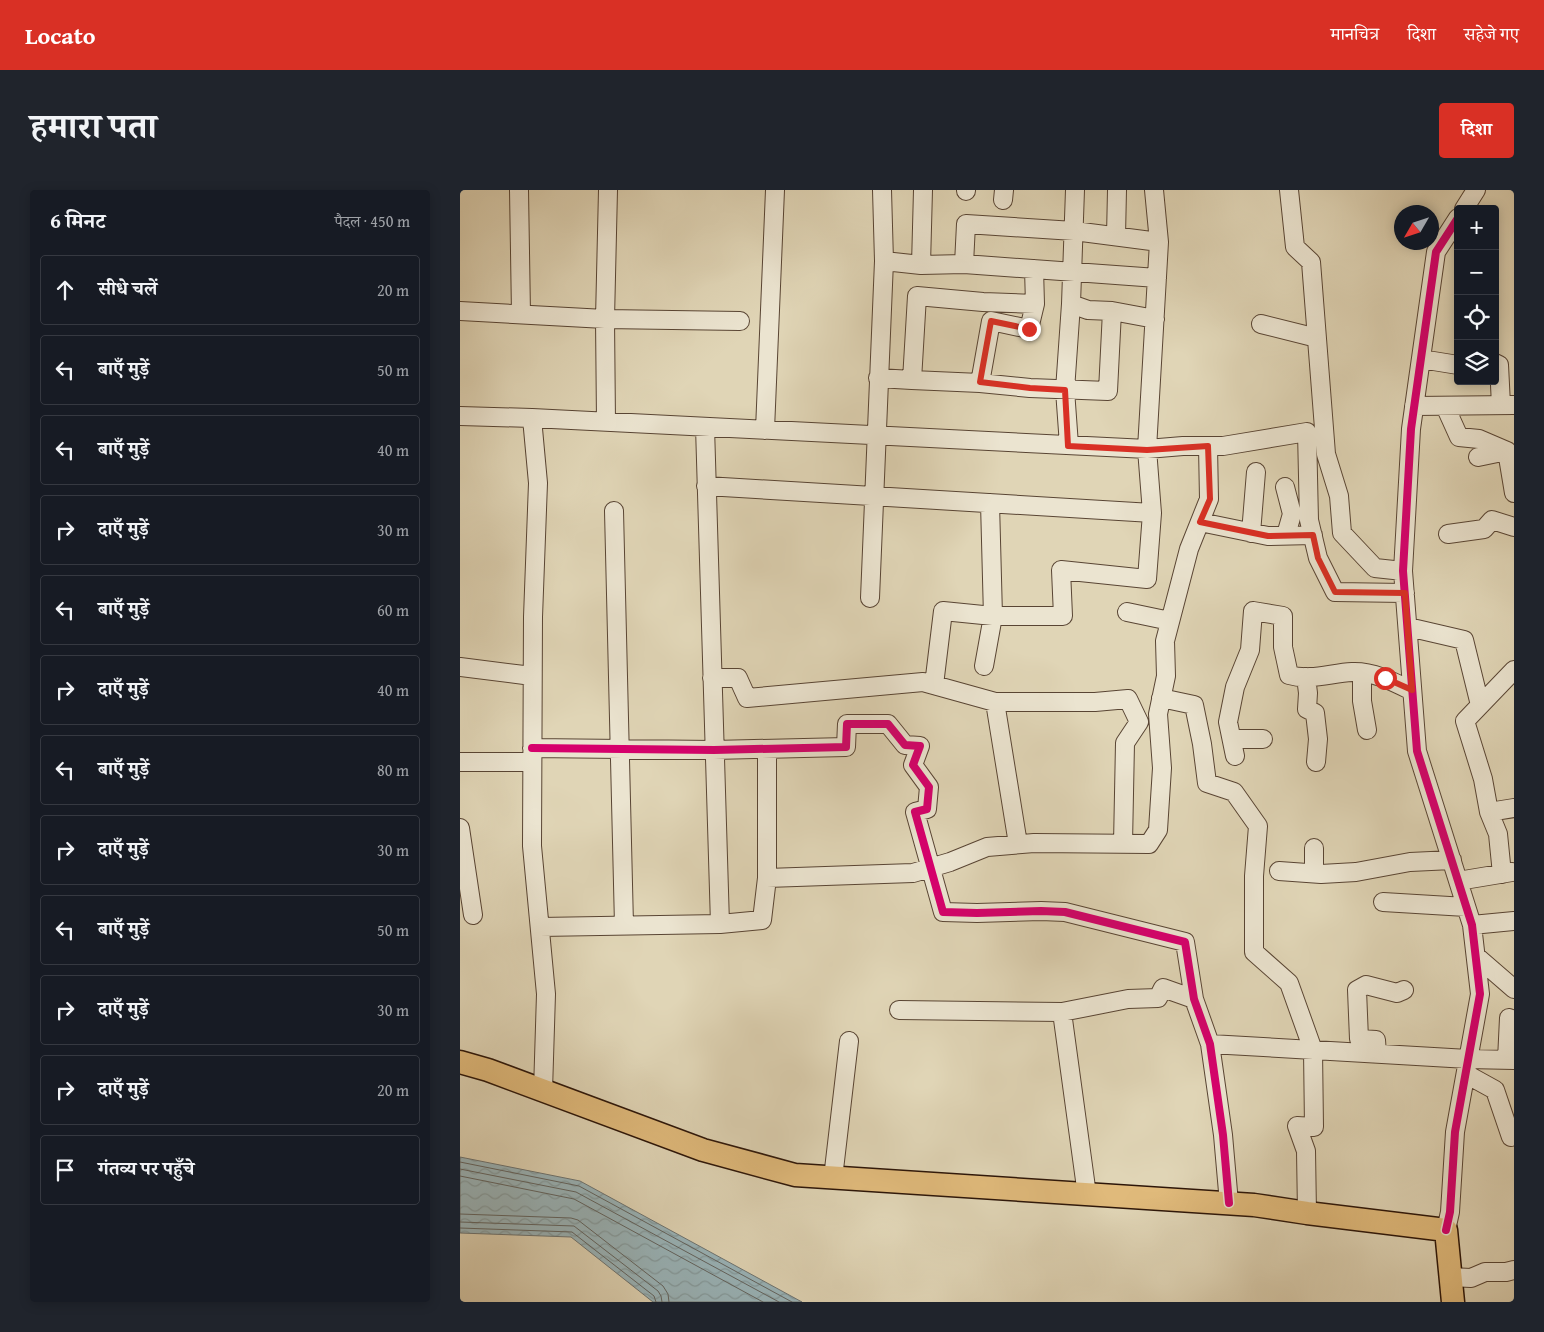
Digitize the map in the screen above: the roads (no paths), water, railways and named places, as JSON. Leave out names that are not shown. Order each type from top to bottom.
[{"type":"main road","points":[[460,1062],[703,1150],[795,1176],[1254,1205],[1446,1230],[1453,1302]]},
{"type":"street","points":[[519,190],[521,314]]},
{"type":"street","points":[[606,422],[605,319],[608,190]]},
{"type":"street","points":[[765,430],[775,190]]},
{"type":"street","points":[[870,598],[884,261],[882,190]]},
{"type":"street","points":[[921,265],[923,190]]},
{"type":"street","points":[[1068,446],[1065,390],[1071,304],[1075,190]]},
{"type":"street","points":[[1116,236],[1117,190]]},
{"type":"street","points":[[934,685],[943,611],[992,616],[1063,616],[1061,570],[1147,579],[1152,513],[1147,450],[1159,242],[1154,190]]},
{"type":"street","points":[[1288,190],[1295,247],[1311,262],[1326,454],[1340,496],[1342,533],[1375,568],[1404,570]]},
{"type":"street","points":[[1467,205],[1476,190]]},
{"type":"street","points":[[964,264],[966,224],[1074,231],[1159,242]]},
{"type":"street","points":[[1446,1230],[1450,1212],[1455,1132],[1480,994],[1472,925],[1417,751],[1404,570],[1411,429],[1436,252],[1454,224]]},
{"type":"street","points":[[884,261],[921,265],[964,264],[1157,278]]},
{"type":"street","points":[[980,382],[991,321],[1029,329],[1035,304],[1034,269]]},
{"type":"street","points":[[912,380],[916,296],[1035,304]]},
{"type":"street","points":[[1071,304],[1088,310],[1112,311],[1155,319]]},
{"type":"street","points":[[878,378],[980,382],[1030,388],[1108,391],[1112,311]]},
{"type":"street","points":[[460,312],[605,319],[740,321]]},
{"type":"street","points":[[1261,324],[1317,338]]},
{"type":"street","points":[[1421,359],[1454,364]]},
{"type":"street","points":[[1414,406],[1507,405],[1499,365]]},
{"type":"street","points":[[1445,406],[1458,437],[1479,439],[1507,452]]},
{"type":"street","points":[[460,416],[532,418],[1147,450],[1223,446],[1307,432],[1309,520],[1318,558],[1335,592],[1405,593]]},
{"type":"street","points":[[532,418],[538,482],[532,676],[532,846],[546,994],[544,1091]]},
{"type":"street","points":[[705,427],[720,924]]},
{"type":"street","points":[[767,878],[913,872],[950,862],[987,847],[1018,844],[1148,844],[1158,830],[1162,768],[1158,714],[1166,676],[1165,641],[1189,549],[1210,499],[1208,446]]},
{"type":"street","points":[[1478,457],[1507,452]]},
{"type":"street","points":[[1507,452],[1514,493]]},
{"type":"street","points":[[1251,533],[1256,472]]},
{"type":"street","points":[[706,486],[1152,513]]},
{"type":"street","points":[[1285,487],[1292,514],[1286,535]]},
{"type":"street","points":[[984,666],[992,616],[990,503]]},
{"type":"street","points":[[614,511],[624,926]]},
{"type":"street","points":[[1448,534],[1484,529],[1492,520],[1514,527]]},
{"type":"street","points":[[1200,522],[1268,536],[1313,535]]},
{"type":"street","points":[[1263,740],[1233,748],[1228,722],[1235,687],[1250,650],[1253,611],[1282,616],[1282,646],[1289,675],[1300,678],[1354,672],[1385,678],[1412,690]]},
{"type":"street","points":[[1127,612],[1170,621]]},
{"type":"street","points":[[1408,626],[1464,640],[1480,705]]},
{"type":"street","points":[[460,667],[532,676]]},
{"type":"street","points":[[1458,881],[1508,873],[1498,834],[1489,812],[1483,779],[1465,721],[1514,670]]},
{"type":"street","points":[[1362,673],[1362,701],[1367,730]]},
{"type":"street","points":[[1306,677],[1308,692],[1307,709],[1315,713],[1318,739],[1316,762]]},
{"type":"street","points":[[712,678],[738,678],[747,698],[923,682],[995,702],[1095,702],[1128,699],[1139,722],[1160,737]]},
{"type":"street","points":[[1161,698],[1194,705],[1207,783],[1234,792],[1258,826],[1254,876],[1254,952],[1289,983],[1313,1050],[1314,1127],[1297,1126],[1306,1150],[1307,1213]]},
{"type":"street","points":[[995,702],[1018,844]]},
{"type":"street","points":[[1123,844],[1124,743],[1139,722]]},
{"type":"street","points":[[460,762],[619,749],[714,750],[846,747],[846,724],[888,724],[905,745],[920,746],[913,765],[929,787],[927,809],[915,812],[943,912],[1065,912],[1185,942],[1194,999],[1210,1044],[1223,1135],[1229,1203]]},
{"type":"street","points":[[540,927],[720,924],[762,920],[767,878],[767,749]]},
{"type":"street","points":[[1489,812],[1514,808]]},
{"type":"street","points":[[460,828],[473,915]]},
{"type":"street","points":[[1314,848],[1314,873]]},
{"type":"street","points":[[1279,872],[1356,872],[1410,862],[1452,860]]},
{"type":"street","points":[[1383,902],[1466,907]]},
{"type":"street","points":[[1472,925],[1514,920]]},
{"type":"street","points":[[1476,956],[1514,989]]},
{"type":"street","points":[[1377,1054],[1376,1040],[1359,1039],[1357,990],[1366,985],[1397,993],[1404,990]]},
{"type":"street","points":[[899,1010],[1062,1012],[1128,998],[1158,998],[1163,988],[1194,999]]},
{"type":"street","points":[[1062,1012],[1087,1195]]},
{"type":"street","points":[[1210,1044],[1377,1054],[1467,1067],[1511,1060],[1510,1018],[1514,1020]]},
{"type":"street","points":[[833,1178],[849,1041]]},
{"type":"street","points":[[1467,1067],[1495,1090],[1511,1137]]},
{"type":"street","points":[[1450,1277],[1471,1278],[1485,1272],[1514,1270]]},
{"type":"water","points":[[460,1157],[580,1181],[802,1302],[653,1302],[571,1237],[460,1233]]}]
